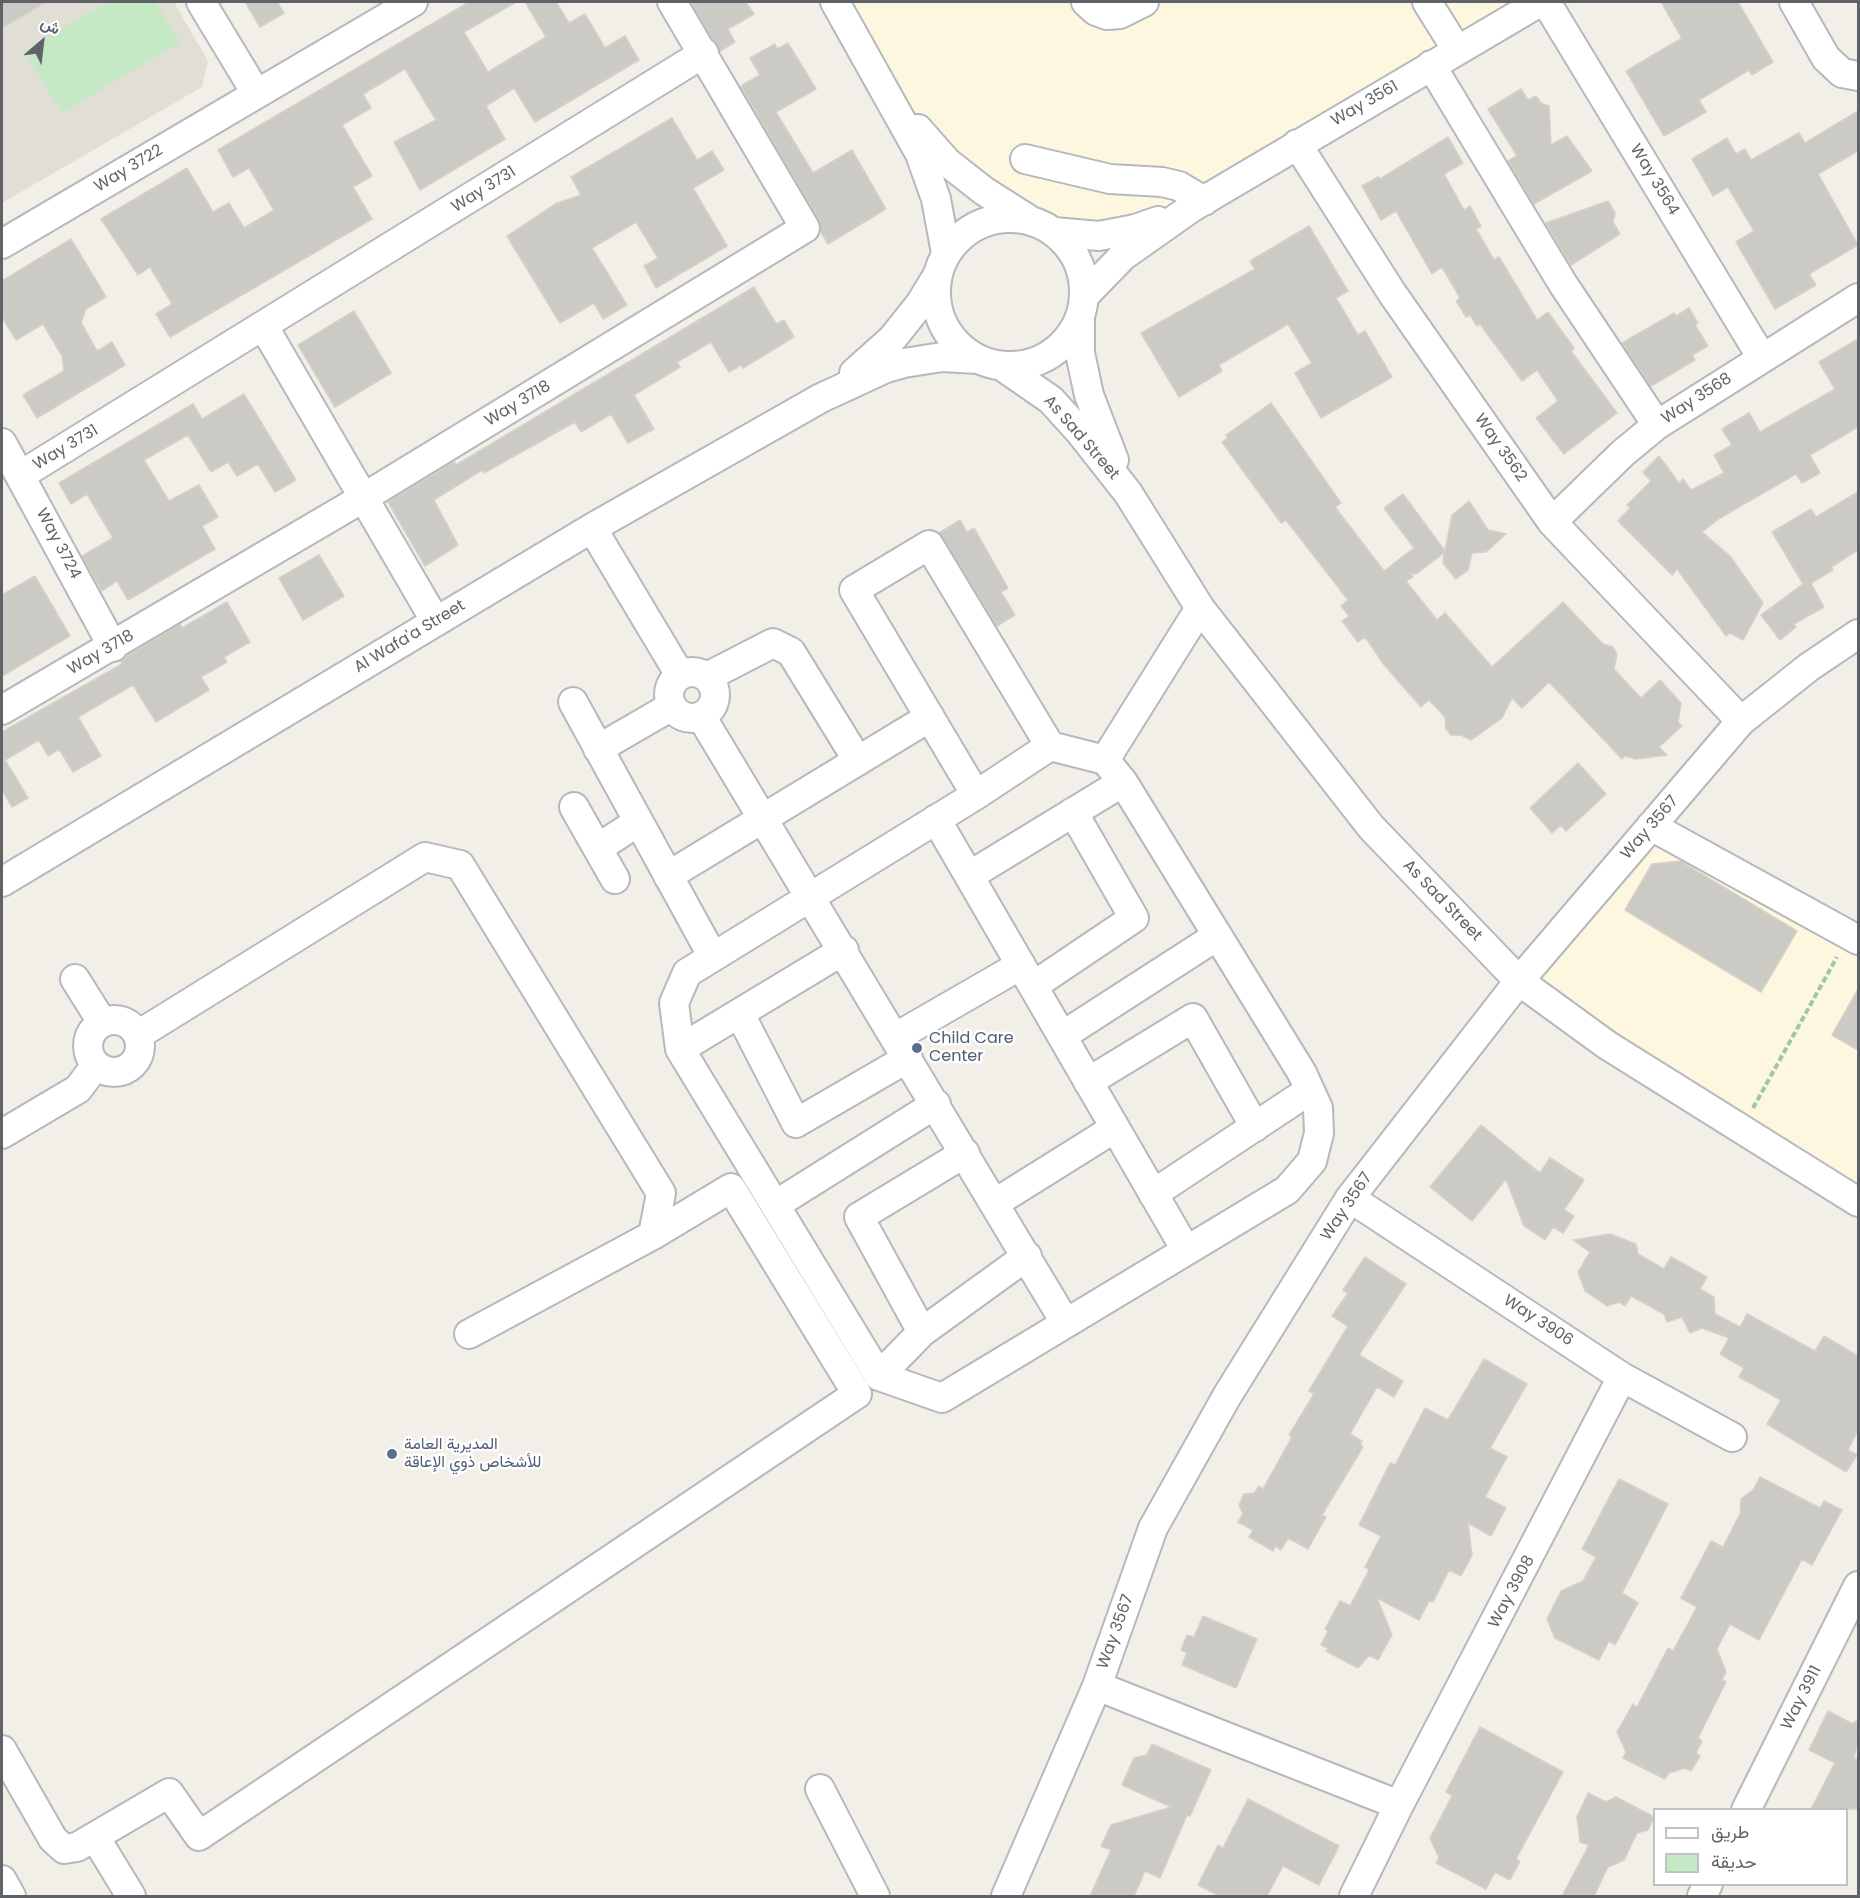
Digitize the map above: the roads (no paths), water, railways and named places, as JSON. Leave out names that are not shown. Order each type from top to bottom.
[{"type":"street","points":[[201,2],[256,93]]},
{"type":"street","name":"Way 3722","points":[[2,244],[413,2]]},
{"type":"street","name":"Way 3718","points":[[2,710],[113,647],[363,498],[805,228],[672,2]]},
{"type":"street","points":[[835,2],[887,90],[920,154],[929,177],[936,199],[942,265],[936,301],[943,325],[958,345],[990,363],[1027,365],[1049,356],[1068,340],[1082,307],[1082,271],[1071,249],[1043,226],[1007,208],[947,162],[887,90]]},
{"type":"street","points":[[1086,2],[1095,11],[1107,15],[1120,14],[1144,2]]},
{"type":"street","points":[[1427,2],[1457,50]]},
{"type":"street","name":"Way 3561","points":[[1082,307],[1123,256],[1197,205],[1540,2]]},
{"type":"street","name":"Way 3564","points":[[1546,2],[1762,357]]},
{"type":"street","points":[[1794,2],[1826,58],[1842,73],[1858,76]]},
{"type":"street","name":"Way 3731","points":[[21,475],[264,327],[704,53]]},
{"type":"street","points":[[1431,65],[1563,284],[1657,425]]},
{"type":"street","name":"Way 3562","points":[[1297,144],[1392,293],[1552,522],[1741,721]]},
{"type":"street","points":[[1025,159],[1110,179],[1162,182],[1179,186],[1197,205]]},
{"type":"street","name":"Way 3561","points":[[1043,226],[1083,236],[1114,234],[1135,230],[1197,205]]},
{"type":"street","points":[[942,265],[962,235],[984,222],[1008,218],[1043,226]]},
{"type":"street","name":"Al Wafa'a Street","points":[[821,398],[877,355],[892,339],[920,304],[942,265]]},
{"type":"street","name":"Way 3568","points":[[1552,522],[1623,453],[1657,425],[1858,298]]},
{"type":"street","name":"As Sad Street","points":[[1082,307],[1079,345],[1089,395],[1128,493]]},
{"type":"street","points":[[264,327],[436,622]]},
{"type":"street","name":"Al Wafa'a Street","points":[[2,882],[592,528],[821,398],[886,368],[904,363],[942,357],[990,363]]},
{"type":"street","name":"As Sad Street","points":[[990,363],[1051,400],[1128,493],[1200,608],[1371,827],[1519,981],[1607,1045],[1858,1203]]},
{"type":"street","name":"Way 3724","points":[[2,443],[113,647]]},
{"type":"street","points":[[592,528],[693,676],[715,693],[714,703],[701,716],[690,718],[680,714],[672,706],[669,695],[671,683],[693,676],[773,643],[791,652],[858,761]]},
{"type":"street","points":[[976,795],[854,590],[929,545],[1050,746],[1105,760],[1123,782],[1310,1090],[1318,1108],[1319,1133],[1312,1161],[1287,1190],[942,1398],[879,1376],[680,1049],[674,1003],[687,973],[976,795],[1050,746]]},
{"type":"street","points":[[1105,760],[1200,608]]},
{"type":"street","name":"Way 3567","points":[[1006,1896],[1097,1686],[1153,1528],[1227,1396],[1350,1198],[1519,981],[1741,721],[1809,667],[1851,648]]},
{"type":"street","points":[[573,702],[713,957]]},
{"type":"street","points":[[598,749],[672,706]]},
{"type":"street","points":[[701,716],[764,816],[1065,1322]]},
{"type":"street","points":[[668,876],[930,717]]},
{"type":"street","points":[[969,876],[1123,782]]},
{"type":"street","points":[[574,807],[615,879]]},
{"type":"street","points":[[740,1014],[796,1123],[902,1048],[1134,918],[1073,812]]},
{"type":"street","points":[[936,819],[1186,1250]]},
{"type":"street","points":[[598,848],[638,822]]},
{"type":"street","points":[[1651,826],[1854,937]]},
{"type":"street","points":[[138,1035],[425,857],[460,865],[661,1193],[653,1235]]},
{"type":"street","points":[[1062,1036],[1217,936]]},
{"type":"street","points":[[680,1049],[844,950]]},
{"type":"street","points":[[75,978],[102,1022]]},
{"type":"street","points":[[1088,1082],[1193,1018],[1255,1127]]},
{"type":"street","points":[[119,1020],[134,1028],[138,1035],[140,1050],[133,1064],[119,1072],[96,1065],[88,1050],[91,1034],[102,1022],[119,1020]]},
{"type":"street","points":[[2,1134],[78,1089],[96,1065]]},
{"type":"street","points":[[1153,1194],[1310,1090]]},
{"type":"street","points":[[775,1205],[936,1104]]},
{"type":"street","points":[[995,1203],[1115,1128]]},
{"type":"street","points":[[922,1332],[859,1218],[965,1153]]},
{"type":"street","points":[[2,1750],[53,1839],[64,1849],[77,1847],[169,1793],[199,1836],[857,1394],[731,1188],[653,1235],[469,1334]]},
{"type":"street","name":"Way 3906","points":[[1350,1198],[1622,1377],[1732,1437]]},
{"type":"street","points":[[879,1376],[922,1332],[1027,1256]]},
{"type":"street","name":"Way 3908","points":[[1354,1896],[1622,1377]]},
{"type":"street","name":"Way 3911","points":[[1747,1808],[1858,1586]]},
{"type":"street","points":[[1097,1686],[1399,1805]]},
{"type":"street","points":[[820,1789],[875,1896]]},
{"type":"street","points":[[95,1837],[131,1896]]},
{"type":"street","points":[[2,1880],[11,1896]]},
{"type":"place","name":"Child Care Center","points":[[917,1048]]},
{"type":"place","name":"المديرية العامة للأشخاص ذوي الإعاقة","points":[[392,1454]]}]
